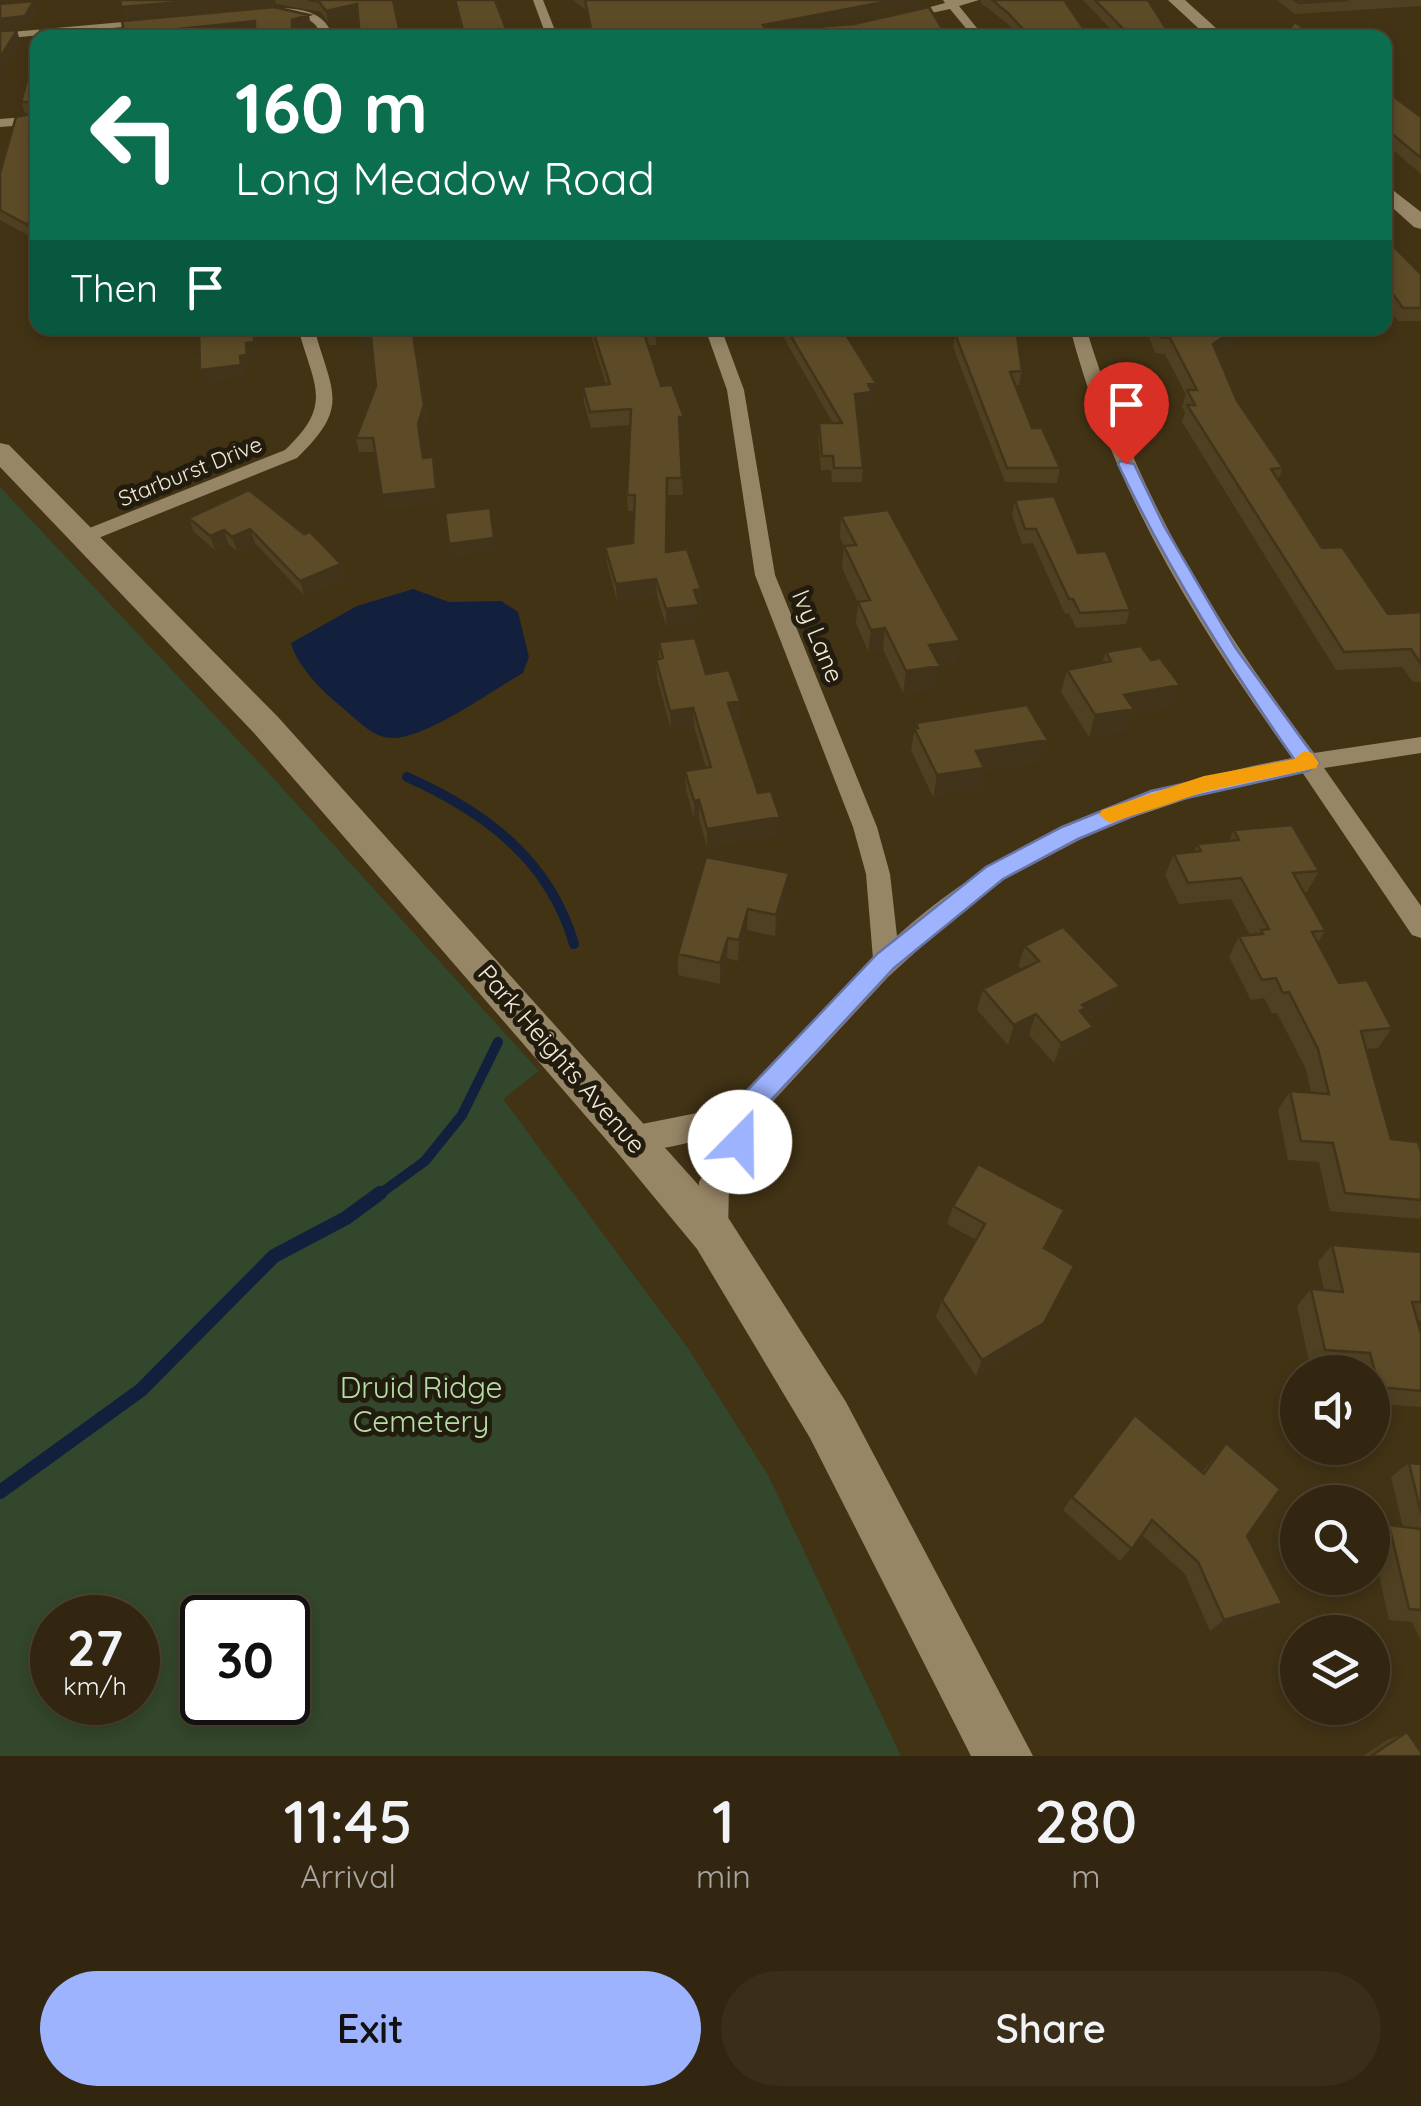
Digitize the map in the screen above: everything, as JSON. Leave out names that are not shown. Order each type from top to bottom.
[{"type":"main road","points":[[1176,0],[1209,30]]},
{"type":"main road","points":[[1392,196],[1421,223]]},
{"type":"main road","name":"Park Heights Avenue","points":[[0,451],[266,725],[632,1137],[713,1234],[828,1420],[1003,1756]]},
{"type":"street","points":[[538,0],[550,30]]},
{"type":"street","points":[[879,22],[950,2],[974,0]]},
{"type":"street","points":[[950,2],[973,30]]},
{"type":"street","points":[[240,13],[308,14],[325,23],[326,30]]},
{"type":"street","points":[[102,30],[164,20]]},
{"type":"street","points":[[0,36],[30,35]]},
{"type":"street","points":[[0,123],[30,121]]},
{"type":"street","name":"Starburst Drive","points":[[84,537],[268,466],[308,440],[324,417],[327,404],[308,335]]},
{"type":"street","name":"Ivy Lane","points":[[716,335],[737,387],[744,422],[755,539],[765,575],[865,826],[878,874],[886,961]]},
{"type":"street","points":[[1080,335],[1102,406],[1156,526],[1227,649],[1367,841],[1421,928]]},
{"type":"street","points":[[632,1137],[694,1128],[750,1106],[886,961],[994,873],[1070,833],[1159,796],[1308,763],[1421,745]]},
{"type":"street","points":[[713,1234],[714,1182],[740,1142],[750,1106]]},
{"type":"green space","name":"Druid Ridge Cemetery","points":[[0,487],[264,768],[539,1071],[503,1099],[687,1347],[768,1475],[901,1756],[0,1756]]},
{"type":"water","points":[[413,589],[449,602],[501,601],[518,612],[529,657],[523,673],[458,713],[404,737],[383,737],[324,692],[304,668],[291,643],[357,606]]},
{"type":"building","points":[[120,0],[205,0],[121,7]]},
{"type":"building","points":[[308,0],[393,0],[399,30],[359,30],[357,4],[326,11],[319,2]]},
{"type":"building","points":[[455,0],[495,0],[506,30],[463,30]]},
{"type":"building","points":[[585,0],[894,0],[763,25],[766,30],[591,30]]},
{"type":"building","points":[[992,0],[1064,0],[1085,30],[1024,30]]},
{"type":"building","points":[[1095,0],[1148,0],[1167,30],[1124,30]]},
{"type":"building","points":[[1294,0],[1349,0],[1299,3]]},
{"type":"building","points":[[34,1],[25,16],[0,19],[0,4]]},
{"type":"building","points":[[274,7],[309,15],[292,20],[292,30],[255,30],[255,21],[179,30],[123,30],[122,21]]},
{"type":"building","points":[[929,7],[943,30],[779,30],[854,24]]},
{"type":"building","points":[[1295,22],[1306,30],[1288,30]]},
{"type":"building","points":[[17,30],[0,58],[0,31]]},
{"type":"building","points":[[30,69],[30,102],[21,102]]},
{"type":"building","points":[[1392,95],[1421,117],[1421,158],[1392,134]]},
{"type":"building","points":[[30,114],[30,223],[26,224],[0,210],[0,173],[16,117]]},
{"type":"building","points":[[1392,245],[1421,274],[1421,308],[1403,308],[1392,293]]},
{"type":"building","points":[[199,335],[254,335],[254,342],[246,343],[247,355],[240,356],[241,365],[200,370]]},
{"type":"building","points":[[357,335],[413,335],[424,405],[418,424],[423,458],[433,457],[436,489],[382,495],[373,438],[356,438],[376,386],[371,336]]},
{"type":"building","points":[[594,335],[645,335],[661,386],[672,385],[684,417],[679,417],[682,478],[667,478],[666,552],[687,549],[701,589],[694,590],[699,605],[666,609],[656,579],[616,584],[605,547],[633,543],[635,495],[627,495],[631,409],[590,412],[583,387],[610,384]]},
{"type":"building","points":[[790,335],[846,335],[876,383],[868,384],[872,392],[855,394],[863,468],[834,468],[833,456],[822,456],[819,423],[842,423]]},
{"type":"building","points":[[955,335],[1017,335],[1022,371],[1010,372],[1032,428],[1042,428],[1060,468],[1007,468]]},
{"type":"building","points":[[1226,335],[1213,344],[1237,401],[1283,468],[1271,469],[1322,548],[1342,547],[1388,614],[1421,612],[1421,664],[1411,649],[1344,652],[1187,405],[1195,405],[1187,390],[1197,390],[1170,338],[1160,337]]},
{"type":"building","points":[[249,490],[304,534],[310,532],[341,564],[300,581],[250,529],[232,537],[224,530],[210,536],[189,518]]},
{"type":"building","points":[[1054,496],[1078,553],[1106,551],[1130,610],[1080,613],[1073,599],[1069,599],[1036,529],[1025,529],[1015,500]]},
{"type":"building","points":[[490,508],[494,538],[449,544],[445,513]]},
{"type":"building","points":[[888,510],[960,641],[929,645],[940,666],[906,671],[885,628],[871,630],[858,602],[870,600],[844,546],[856,545],[841,516]]},
{"type":"building","points":[[695,638],[706,674],[729,670],[740,701],[728,703],[758,793],[771,791],[780,817],[707,829],[685,771],[711,767],[693,708],[670,711],[656,660],[663,658],[659,642]]},
{"type":"building","points":[[1141,646],[1151,660],[1160,658],[1180,685],[1124,695],[1134,709],[1095,715],[1067,670],[1111,661],[1106,652]]},
{"type":"building","points":[[1027,705],[1048,740],[976,751],[984,768],[937,775],[914,728],[918,728],[916,723]]},
{"type":"building","points":[[1292,825],[1319,871],[1293,873],[1325,930],[1312,932],[1339,983],[1367,980],[1392,1028],[1361,1031],[1391,1139],[1418,1142],[1421,1200],[1345,1193],[1333,1143],[1301,1141],[1290,1091],[1329,1094],[1318,1049],[1289,992],[1283,993],[1276,978],[1262,980],[1239,936],[1263,934],[1261,930],[1269,929],[1241,878],[1188,883],[1174,854],[1201,851],[1197,844],[1239,840],[1234,830]]},
{"type":"building","points":[[706,857],[789,873],[776,915],[748,909],[739,940],[728,938],[720,963],[678,954]]},
{"type":"building","points":[[1063,927],[1120,986],[1082,1005],[1086,1008],[1080,1011],[1093,1027],[1061,1043],[1036,1014],[1014,1025],[983,989],[1039,961],[1025,946]]},
{"type":"building","points":[[978,1164],[1064,1210],[1044,1248],[1074,1266],[1044,1323],[982,1360],[942,1300],[985,1224],[953,1206]]},
{"type":"building","points":[[1332,1245],[1421,1252],[1421,1302],[1412,1302],[1421,1334],[1421,1391],[1390,1388],[1390,1355],[1325,1350],[1311,1289],[1343,1292]]},
{"type":"building","points":[[1135,1415],[1204,1474],[1226,1443],[1280,1489],[1247,1536],[1282,1603],[1224,1620],[1198,1562],[1152,1520],[1132,1549],[1072,1497]]},
{"type":"building","points":[[1409,1463],[1421,1464],[1421,1513]]},
{"type":"building","points":[[1390,1525],[1421,1529],[1421,1610],[1409,1609]]},
{"type":"building","points":[[1407,1732],[1421,1756],[1371,1756]]},
{"type":"waterway","points":[[407,777],[462,806],[510,842],[548,887],[574,944]]},
{"type":"waterway","points":[[377,1196],[425,1161],[462,1115],[498,1042]]},
{"type":"waterway","points":[[0,1492],[141,1390],[274,1256],[346,1218],[380,1193]]},
{"type":"slow traffic","points":[[1110,815],[1204,784],[1308,763],[1304,758]]},
{"type":"route","points":[[740,1142],[750,1106],[886,961],[994,873],[1070,833],[1159,796],[1308,763],[1227,649],[1192,592],[1126,464]]}]
